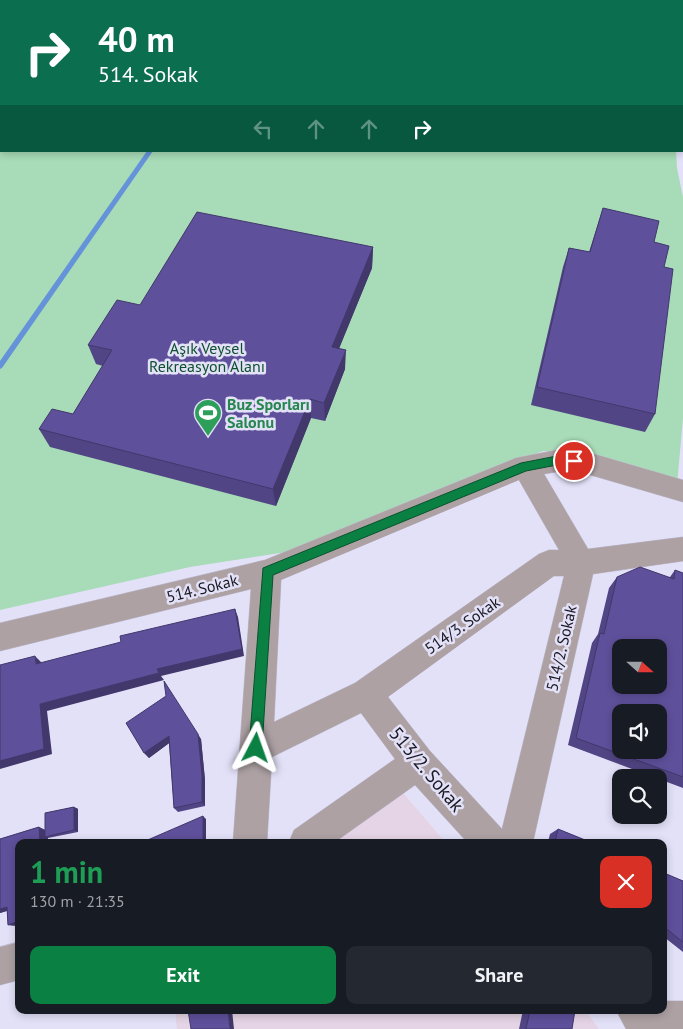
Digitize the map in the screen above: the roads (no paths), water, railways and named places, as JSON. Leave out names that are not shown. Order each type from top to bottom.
[{"type":"street","name":"514. Sokak","points":[[0,637],[267,572],[525,466],[562,460],[587,463],[683,491]]},
{"type":"street","points":[[525,466],[581,563]]},
{"type":"street","name":"514/3. Sokak","points":[[256,748],[366,694],[549,564],[581,563],[683,549]]},
{"type":"street","name":"514/2. Sokak","points":[[517,839],[581,563]]},
{"type":"street","points":[[250,839],[267,572]]},
{"type":"street","name":"513/2. Sokak","points":[[366,694],[418,763],[487,839]]},
{"type":"street","points":[[310,839],[418,763]]},
{"type":"street","points":[[0,966],[15,962]]},
{"type":"street","points":[[641,1020],[683,1020]]},
{"type":"waterway","points":[[0,366],[149,152]]},
{"type":"place","name":"Buz Sporları Salonu","points":[[208,437]]},
{"type":"park label","name":"Aşık Veysel Rekreasyon Alanı","points":[[207,357]]}]
